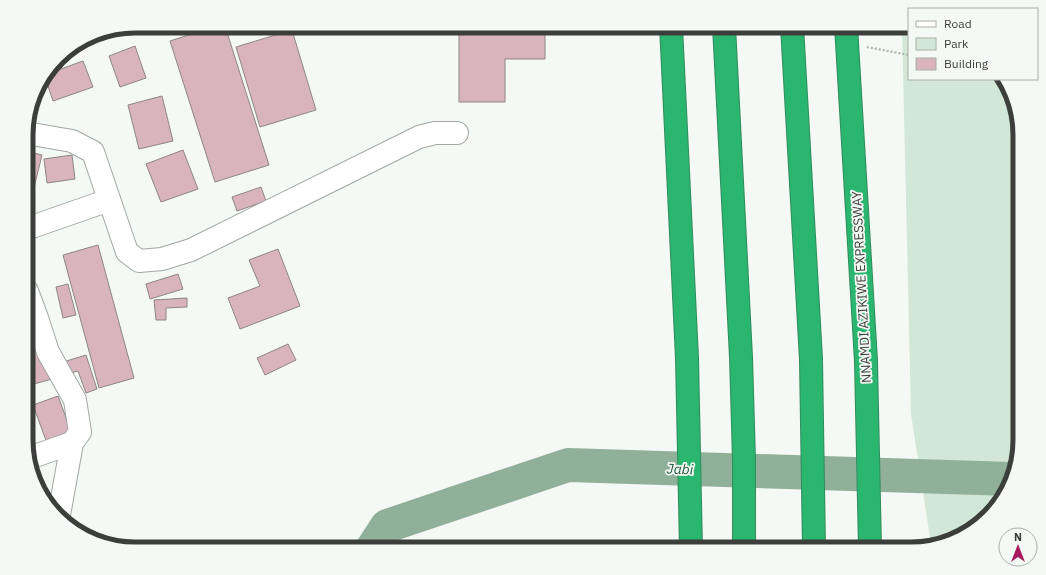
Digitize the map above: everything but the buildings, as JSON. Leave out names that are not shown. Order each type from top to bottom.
[{"type":"highway","points":[[671,33],[687,358],[691,542]]},
{"type":"highway","points":[[724,33],[741,358],[744,460],[744,542]]},
{"type":"highway","points":[[792,33],[811,359],[814,542]]},
{"type":"highway","name":"NNAMDI AZIKIWE EXPRESSWAY","points":[[845,39],[866,361],[870,542]]},
{"type":"street","points":[[33,134],[72,141],[93,152],[127,252],[139,261],[162,259],[191,250],[419,137],[435,133],[457,133]]},
{"type":"street","points":[[33,227],[109,200]]},
{"type":"street","points":[[33,322],[75,400],[80,432],[72,443],[60,509]]},
{"type":"street","points":[[34,456],[72,443]]},
{"type":"path","points":[[845,39],[908,55]]},
{"type":"green space","points":[[902,33],[908,33],[908,80],[997,80],[1010,108],[1013,135],[1013,447],[1011,460],[1003,485],[996,497],[978,517],[956,532],[931,540],[911,414]]},
{"type":"waterway","name":"Jabi","points":[[377,542],[387,526],[568,465],[1006,479]]}]
